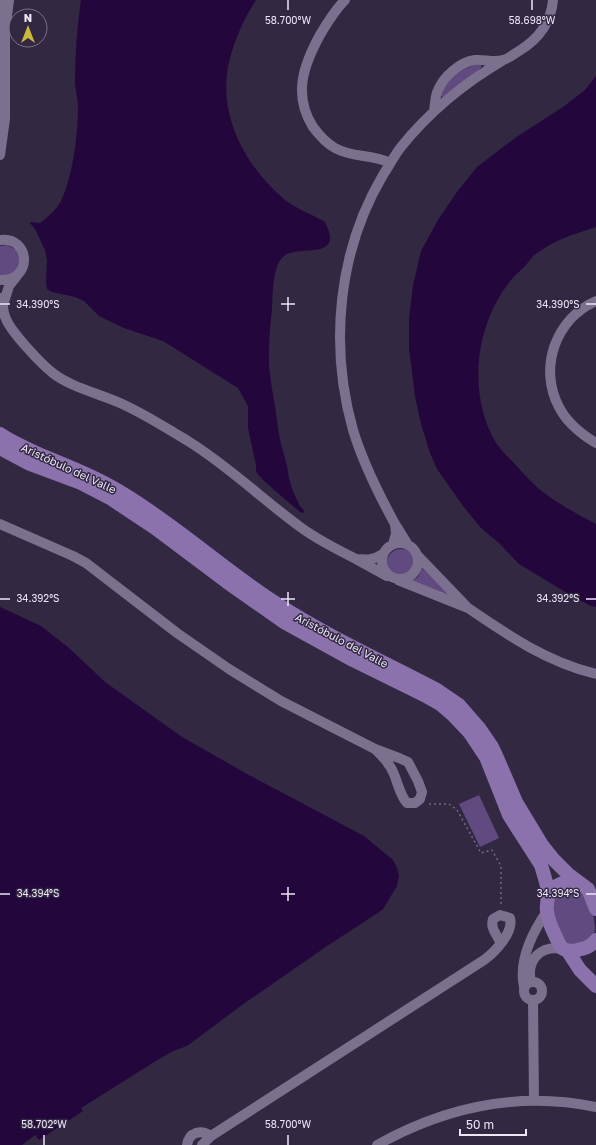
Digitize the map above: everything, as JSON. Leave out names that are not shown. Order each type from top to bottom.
[{"type":"street","points":[[0,0],[5,31]]},
{"type":"street","points":[[0,155],[5,118],[5,31],[9,0]]},
{"type":"street","points":[[345,0],[324,30],[306,64],[302,80],[304,111],[316,131],[324,140],[334,147],[349,154],[379,158],[390,163]]},
{"type":"street","points":[[468,608],[408,545],[395,524],[365,465],[353,429],[344,388],[340,338],[342,294],[351,251],[365,210],[374,190],[400,148],[434,111],[464,86],[530,44],[538,36],[546,24],[553,6],[553,0]]},
{"type":"street","points":[[434,111],[438,90],[442,83],[462,64],[475,60],[502,61]]},
{"type":"street","points":[[0,235],[5,240],[20,248],[24,259],[24,266],[9,286],[1,302],[6,319],[10,327],[32,353],[53,373],[70,383],[122,404],[190,442],[221,464],[305,530],[328,544],[394,578],[468,608],[528,648],[573,668],[596,674]]},
{"type":"street","points":[[0,280],[11,279],[16,276]]},
{"type":"street","points":[[596,301],[588,304],[577,312],[559,334],[554,347],[550,370],[552,386],[559,408],[573,427],[596,443]]},
{"type":"street","name":"Aristóbulo del Valle","points":[[0,434],[27,449],[77,470],[122,493],[149,510],[246,583],[278,605],[327,634],[431,686],[451,699],[466,712],[492,747],[516,802],[542,845],[568,874],[588,889]]},
{"type":"street","name":"Aristóbulo del Valle","points":[[0,448],[30,464],[81,483],[110,498],[155,528],[227,582],[284,622],[353,660],[440,704],[470,733],[486,757],[509,815],[541,865],[549,896]]},
{"type":"street","points":[[0,524],[86,563],[178,633],[281,701],[375,749],[408,762],[422,792],[420,798],[415,803],[407,803],[404,799],[388,762],[375,749]]},
{"type":"street","points":[[393,544],[396,534],[395,524]]},
{"type":"street","points":[[356,559],[376,559],[393,544],[398,543],[408,545]]},
{"type":"street","points":[[383,554],[381,564],[386,574],[394,578],[404,580],[414,573],[417,567],[417,555]]},
{"type":"street","points":[[596,909],[588,889],[573,882],[566,882],[559,884],[553,889],[549,896],[547,911],[551,927],[565,949],[580,970],[596,986]]},
{"type":"street","points":[[528,985],[522,968],[528,946],[535,930],[547,911]]},
{"type":"street","points":[[202,1145],[211,1136],[484,960],[495,951],[500,942],[507,935],[511,925],[510,918],[500,915],[493,919],[491,924],[500,942]]},
{"type":"street","points":[[528,985],[539,985],[542,990],[539,998],[533,1000],[527,999],[524,990],[528,985],[530,968],[534,958],[539,953],[550,948],[576,950],[587,948],[596,940]]},
{"type":"street","points":[[528,946],[539,953]]},
{"type":"street","points":[[533,1000],[534,1101]]},
{"type":"street","points":[[377,1145],[400,1132],[441,1116],[471,1108],[501,1103],[534,1101],[562,1102],[596,1107]]},
{"type":"street","points":[[187,1145],[189,1137],[195,1133],[206,1132],[211,1136]]},
{"type":"path","points":[[415,803],[449,804],[457,810],[480,853],[492,850],[501,866],[502,880],[500,915]]},
{"type":"shaded area","points":[[81,0],[256,0],[246,16],[238,35],[231,55],[227,74],[226,92],[228,110],[233,127],[249,160],[272,188],[289,203],[325,222],[330,234],[329,242],[325,247],[318,250],[300,251],[284,256],[277,266],[273,289],[269,342],[271,379],[280,440],[290,481],[295,496],[304,513],[300,512],[258,475],[248,428],[248,406],[238,388],[163,341],[124,328],[99,316],[84,301],[75,297],[52,292],[47,289],[47,260],[45,250],[35,229],[30,223],[40,223],[57,207],[65,191],[72,167],[78,117],[78,103],[75,85],[75,62]]},
{"type":"shaded area","points":[[478,64],[481,65],[479,70],[443,97],[441,96],[440,94],[444,88],[456,74]]},
{"type":"shaded area","points":[[596,76],[596,227],[563,238],[548,246],[533,256],[511,280],[489,317],[479,360],[479,381],[481,403],[487,424],[500,448],[529,480],[542,491],[565,507],[596,524],[596,607],[572,596],[519,564],[499,543],[481,528],[463,506],[437,469],[430,453],[421,424],[415,396],[409,348],[409,319],[413,285],[421,251],[438,220],[457,192],[477,167],[515,138],[563,107],[585,90]]},
{"type":"shaded area","points":[[7,245],[17,250],[21,260],[14,274],[0,276],[0,246]]},
{"type":"shaded area","points":[[401,549],[411,553],[415,563],[411,573],[401,577],[391,573],[387,563],[391,553]]},
{"type":"shaded area","points":[[422,568],[454,598],[411,581],[418,577]]},
{"type":"shaded area","points":[[0,607],[41,626],[69,648],[105,682],[182,737],[247,774],[364,836],[393,860],[399,876],[397,886],[383,909],[376,914],[242,1005],[187,1046],[173,1051],[159,1059],[81,1108],[83,1111],[39,1140],[35,1135],[22,1145],[0,1145]]},
{"type":"shaded area","points":[[479,795],[499,838],[480,847],[459,804]]},
{"type":"shaded area","points":[[575,888],[582,891],[593,912],[595,928],[594,935],[584,945],[568,944],[563,941],[553,915],[554,899],[559,892],[566,889]]}]
